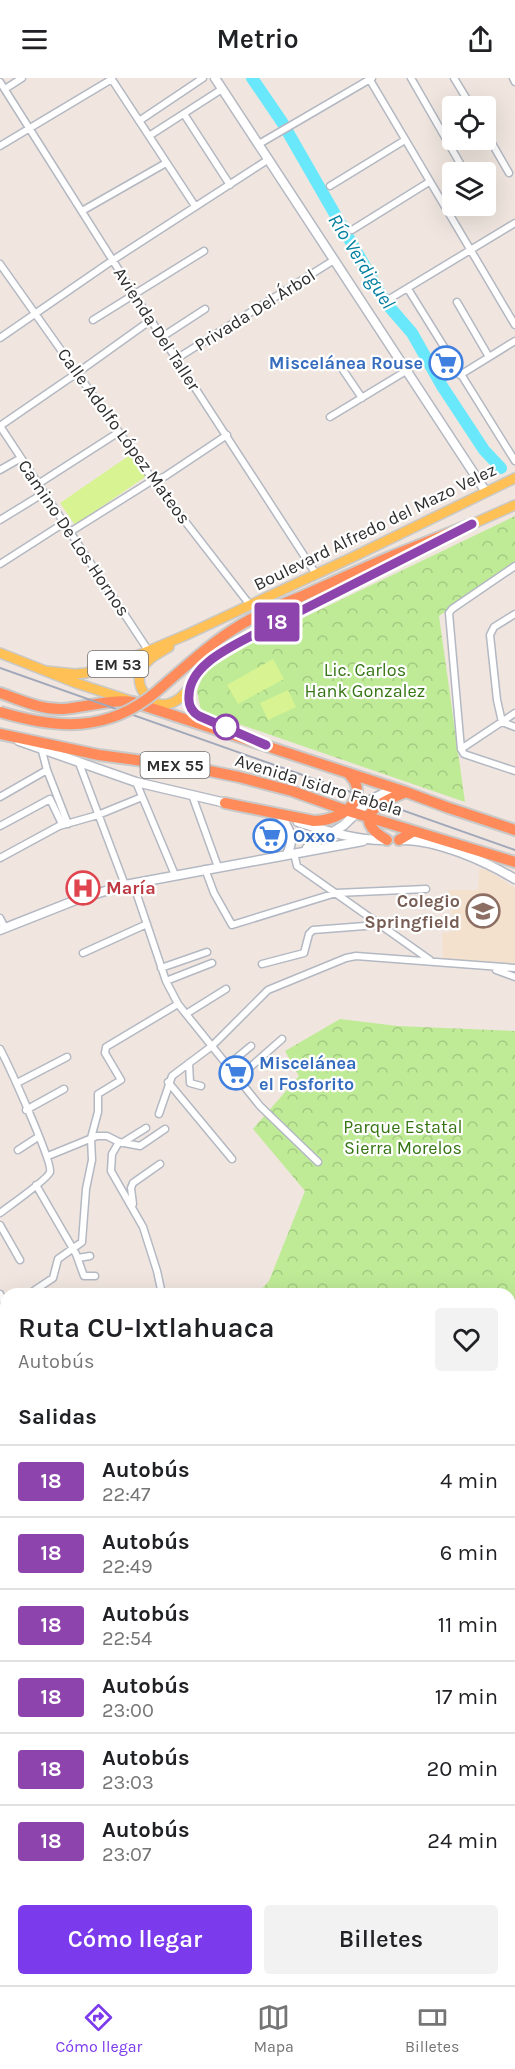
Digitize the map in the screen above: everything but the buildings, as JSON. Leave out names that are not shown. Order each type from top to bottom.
[{"type":"highway","name":"Boulevard Alfredo del Mazo Velez","points":[[0,712],[60,725],[94,722],[120,714],[154,693],[205,649],[252,618],[392,556],[472,524]]},
{"type":"highway","name":"MEX 55","points":[[0,693],[48,708],[71,708],[108,701],[133,702]]},
{"type":"highway","name":"Avenida Isidro Fabela","points":[[133,702],[348,772],[515,830]]},
{"type":"highway","name":"Avenida Isidro Fabela","points":[[0,734],[99,755],[215,772],[292,791],[351,812],[515,862]]},
{"type":"highway","points":[[225,803],[314,821],[333,818],[351,812],[357,792],[356,785],[348,772]]},
{"type":"highway","points":[[387,840],[372,829],[369,817],[372,810],[401,790]]},
{"type":"highway","points":[[399,840],[414,831],[422,841]]},
{"type":"main road","points":[[215,78],[486,492]]},
{"type":"main road","name":"Boulevard Alfredo del Mazo Velez","points":[[46,671],[75,674],[111,666],[186,635],[515,478]]},
{"type":"main road","name":"Boulevard Alfredo del Mazo Velez","points":[[472,524],[515,505]]},
{"type":"main road","points":[[186,635],[150,659],[142,669],[140,680],[146,695],[162,704],[174,702],[190,687],[198,672],[239,643],[472,524]]},
{"type":"main road","points":[[0,652],[133,702]]},
{"type":"main road","points":[[190,687],[189,702],[195,714],[266,745]]},
{"type":"main road","name":"Avenida Isidro Fabela","points":[[0,734],[42,751],[136,782],[281,817],[333,833],[369,840],[422,841],[490,864],[515,879]]},
{"type":"main road","points":[[294,853],[333,833],[351,812],[375,798],[401,790]]},
{"type":"main road","points":[[281,817],[292,837],[291,846],[294,853]]},
{"type":"main road","points":[[2,929],[76,900],[129,884],[369,840]]},
{"type":"street","points":[[4,89],[22,78]]},
{"type":"street","points":[[139,121],[203,78]]},
{"type":"street","points":[[411,78],[459,162]]},
{"type":"street","points":[[454,78],[465,96]]},
{"type":"street","points":[[513,78],[515,82]]},
{"type":"street","points":[[0,146],[112,79],[195,207]]},
{"type":"street","points":[[259,144],[367,80],[515,325]]},
{"type":"street","name":"Avienda Del Taller","points":[[0,82],[134,294],[316,574]]},
{"type":"street","points":[[149,136],[222,88]]},
{"type":"street","points":[[184,114],[230,185]]},
{"type":"street","points":[[330,186],[405,140]]},
{"type":"street","points":[[496,150],[509,173]]},
{"type":"street","points":[[0,338],[113,260],[269,159]]},
{"type":"street","points":[[82,211],[166,163]]},
{"type":"street","points":[[352,230],[429,182]]},
{"type":"street","points":[[391,298],[515,223]]},
{"type":"street","points":[[93,320],[204,251]]},
{"type":"street","name":"Privada Del Árbol","points":[[176,359],[334,260]]},
{"type":"street","name":"Calle Adolfo López Mateos","points":[[0,264],[153,480],[250,605]]},
{"type":"street","points":[[408,289],[515,460]]},
{"type":"street","points":[[457,302],[489,357]]},
{"type":"street","points":[[162,337],[205,309]]},
{"type":"street","points":[[0,426],[151,320]]},
{"type":"street","points":[[460,375],[515,341]]},
{"type":"street","points":[[341,368],[362,398]]},
{"type":"street","points":[[330,417],[406,371]]},
{"type":"street","name":"Camino De Los Hornos","points":[[0,426],[148,650]]},
{"type":"street","points":[[38,484],[119,432]]},
{"type":"street","points":[[70,532],[153,480],[164,477],[227,435]]},
{"type":"street","points":[[0,470],[21,458]]},
{"type":"street","points":[[0,520],[44,493]]},
{"type":"street","points":[[0,564],[64,523]]},
{"type":"street","points":[[462,751],[449,613],[515,566]]},
{"type":"street","points":[[502,722],[497,700],[490,635],[494,627],[515,614]]},
{"type":"street","points":[[462,751],[515,713]]},
{"type":"street","points":[[502,722],[515,726]]},
{"type":"street","points":[[42,751],[46,770],[65,824]]},
{"type":"street","points":[[462,751],[515,771]]},
{"type":"street","points":[[79,763],[98,815],[147,924],[166,981],[178,1004],[260,1106],[318,1162]]},
{"type":"street","points":[[0,797],[46,770]]},
{"type":"street","points":[[136,782],[175,875]]},
{"type":"street","points":[[192,795],[218,867]]},
{"type":"street","points":[[0,858],[65,824],[98,815],[142,798]]},
{"type":"street","points":[[0,826],[50,799],[65,824]]},
{"type":"street","points":[[294,853],[297,866],[430,960]]},
{"type":"street","points":[[205,869],[214,893],[232,925],[336,893],[426,889]]},
{"type":"street","points":[[0,918],[2,929]]},
{"type":"street","points":[[83,953],[147,924]]},
{"type":"street","points":[[262,964],[304,953],[309,934],[313,930],[379,925]]},
{"type":"street","points":[[161,968],[207,952]]},
{"type":"street","points":[[159,1114],[168,1082],[172,1076],[212,1046],[262,995],[284,982],[356,956],[430,960],[490,968],[515,968]]},
{"type":"street","points":[[166,981],[212,963]]},
{"type":"street","points":[[490,968],[515,977]]},
{"type":"street","points":[[186,1014],[225,989]]},
{"type":"street","points":[[38,1288],[53,1278],[58,1259],[80,1244],[83,1239],[86,1189],[92,1160],[91,1138],[98,1112],[98,1094],[121,1080],[105,1053],[106,1047],[178,1004]]},
{"type":"street","points":[[238,1078],[282,1040]]},
{"type":"street","points":[[228,1065],[250,1046]]},
{"type":"street","points":[[0,1049],[48,1156],[50,1173],[46,1179],[0,1213]]},
{"type":"street","points":[[17,1083],[67,1058]]},
{"type":"street","points":[[189,1064],[190,1083],[201,1086]]},
{"type":"street","points":[[168,1082],[232,1159]]},
{"type":"street","points":[[26,1110],[64,1089]]},
{"type":"street","points":[[146,1128],[120,1143],[112,1154],[111,1171],[143,1227],[161,1288]]},
{"type":"street","points":[[48,1156],[102,1135],[120,1143],[140,1146],[165,1130]]},
{"type":"street","points":[[18,1150],[38,1137]]},
{"type":"street","points":[[134,1210],[131,1188],[133,1183],[159,1164]]},
{"type":"street","points":[[36,1185],[78,1258],[84,1276],[95,1276]]},
{"type":"street","points":[[0,1225],[20,1260]]},
{"type":"street","points":[[78,1258],[90,1256]]},
{"type":"shaded area","name":"Colegio Springfield","points":[[479,869],[487,870],[515,888],[515,965],[443,965],[442,933],[455,931],[448,890],[478,890]]},
{"type":"green space","points":[[130,455],[148,475],[75,525],[60,503]]},
{"type":"green space","name":"Lic. Carlos Hank Gonzalez","points":[[515,516],[515,563],[439,616],[465,802],[201,711],[197,691],[202,678],[209,669],[253,642]]},
{"type":"green space","points":[[273,659],[284,679],[238,704],[227,685]]},
{"type":"green space","points":[[288,690],[296,707],[268,720],[260,703]]},
{"type":"green space","name":"Parque Estatal Sierra Morelos","points":[[340,1019],[398,1026],[515,1031],[515,1288],[263,1288],[269,1281],[305,1191],[253,1129],[299,1076],[285,1051]]},
{"type":"waterway","name":"Río Verdiguel","points":[[252,78],[282,122],[386,303],[412,333],[442,386],[484,450],[501,468]]},
{"type":"railway","points":[[0,668],[515,850]]},
{"type":"bus line","name":"18","points":[[266,745],[193,712],[189,702],[189,691],[198,672],[225,651],[255,634],[472,524]]},
{"type":"place","name":"Miscelánea Rouse","points":[[446,363]]},
{"type":"place","name":"Oxxo","points":[[270,836]]},
{"type":"place","name":"María","points":[[83,888]]},
{"type":"place","name":"Colegio Springfield","points":[[483,911]]},
{"type":"place","name":"Miscelánea el Fosforito","points":[[236,1073]]}]
